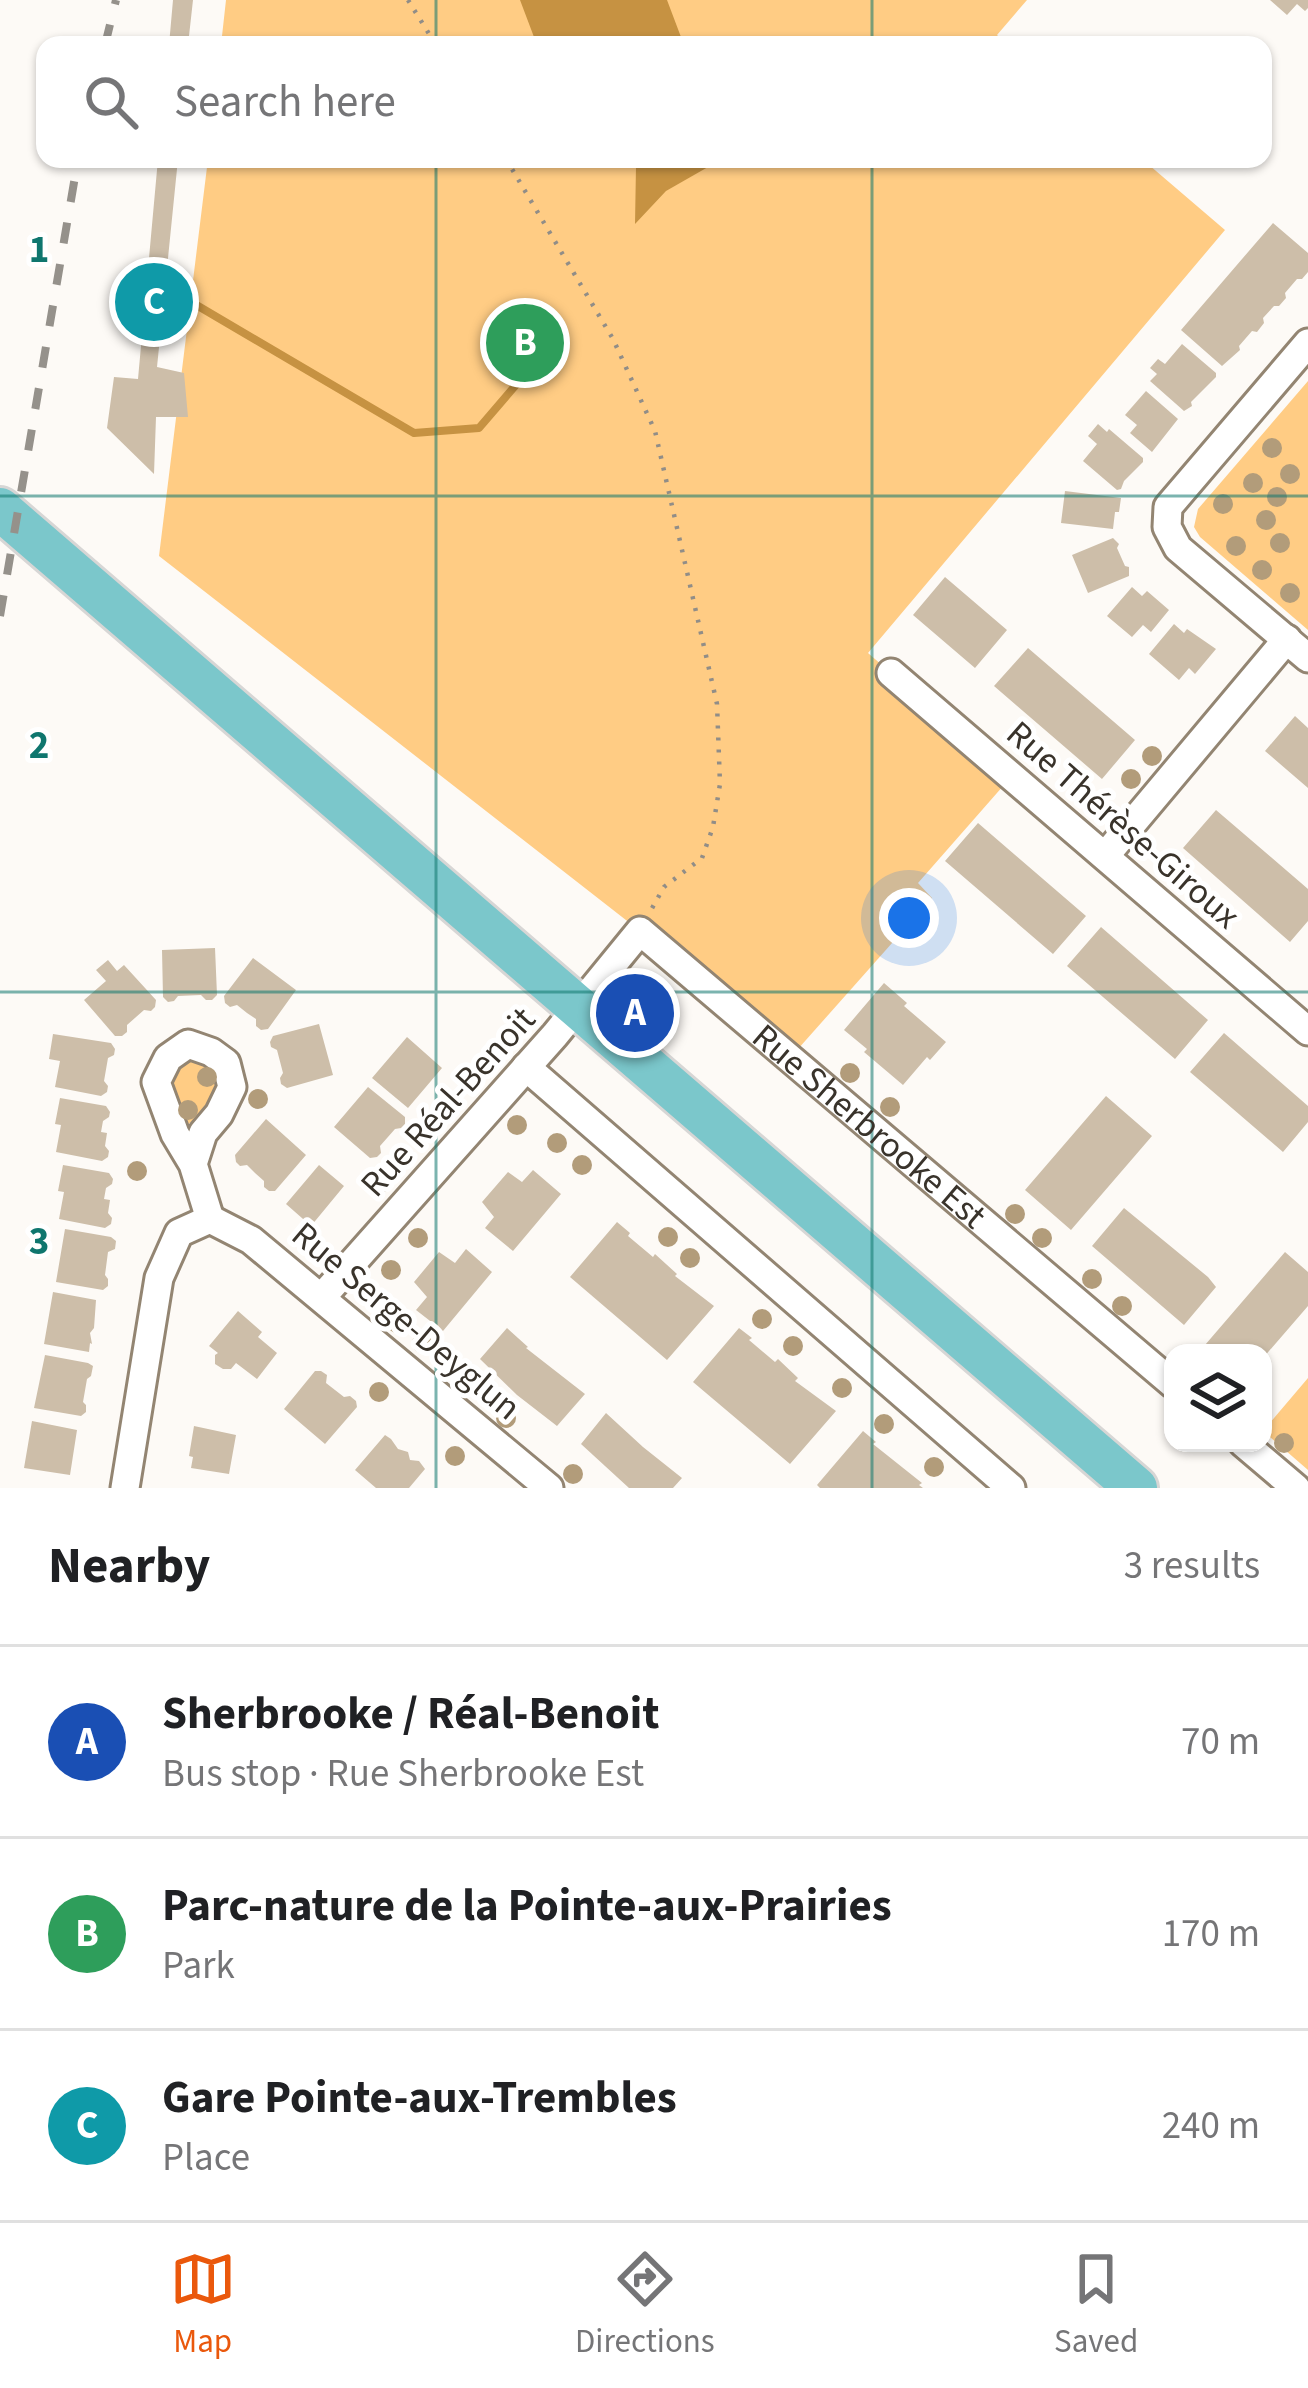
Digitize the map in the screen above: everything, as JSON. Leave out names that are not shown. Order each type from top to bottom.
[{"type":"main road","points":[[0,509],[1136,1488]]},
{"type":"street","points":[[1105,856],[1297,649],[1178,548],[1167,527],[1168,507],[1308,343]]},
{"type":"street","name":"Rue Thérèse-Giroux","points":[[891,674],[1308,1031]]},
{"type":"street","points":[[579,1008],[640,931]]},
{"type":"street","name":"Rue Sherbrooke Est","points":[[640,931],[1164,1376]]},
{"type":"street","name":"Rue Réal-Benoit","points":[[322,1297],[579,1008]]},
{"type":"street","points":[[526,1067],[1011,1488]]},
{"type":"street","points":[[125,1488],[159,1278],[179,1233],[211,1219],[193,1165]]},
{"type":"street","name":"Rue Serge-Deyglun","points":[[211,1219],[251,1240],[550,1488]]},
{"type":"street","points":[[1254,1452],[1296,1488]]},
{"type":"path","points":[[408,0],[430,36]]},
{"type":"path","points":[[511,168],[614,339],[655,430],[717,704],[720,784],[713,827],[702,858],[664,887],[640,931]]},
{"type":"shaded area","points":[[226,0],[1027,0],[998,36],[222,36]]},
{"type":"shaded area","points":[[520,0],[667,0],[681,36],[534,36]]},
{"type":"shaded area","points":[[207,168],[1153,168],[1225,230],[868,653],[1011,777],[918,883],[932,898],[790,1058],[640,931],[159,556]]},
{"type":"shaded area","points":[[636,168],[706,168],[666,191],[635,224]]},
{"type":"shaded area","points":[[1308,381],[1308,630],[1194,527],[1198,509]]},
{"type":"shaded area","points":[[190,1058],[206,1061],[220,1078],[212,1105],[185,1127],[168,1091],[175,1066]]},
{"type":"shaded area","points":[[1308,1378],[1308,1470],[1272,1439],[1272,1420]]},
{"type":"building","points":[[173,0],[193,0],[189,36],[170,36]]},
{"type":"building","points":[[1270,0],[1308,0],[1308,8],[1305,11],[1297,4],[1287,15]]},
{"type":"building","points":[[157,168],[177,168],[157,367],[184,373],[188,417],[156,417],[154,474],[107,428],[114,377],[138,379]]},
{"type":"building","points":[[1273,223],[1308,253],[1308,272],[1222,366],[1181,330]]},
{"type":"building","points":[[1182,344],[1216,373],[1184,411],[1150,381],[1157,374],[1150,368],[1158,359],[1165,364]]},
{"type":"building","points":[[1146,391],[1178,419],[1152,452],[1130,433],[1137,425],[1125,415]]},
{"type":"building","points":[[1098,424],[1143,458],[1121,489],[1083,461],[1097,444],[1088,436]]},
{"type":"building","points":[[1065,491],[1121,498],[1113,529],[1061,523]]},
{"type":"building","points":[[1113,538],[1129,576],[1088,593],[1072,555]]},
{"type":"building","points":[[945,577],[1007,630],[975,668],[913,615]]},
{"type":"building","points":[[1132,587],[1142,596],[1147,591],[1169,610],[1151,632],[1143,625],[1132,637],[1107,616]]},
{"type":"building","points":[[1174,624],[1216,649],[1195,674],[1189,668],[1179,680],[1149,654]]},
{"type":"building","points":[[1028,648],[1135,740],[1102,779],[994,686]]},
{"type":"building","points":[[1295,716],[1308,728],[1308,788],[1265,751]]},
{"type":"building","points":[[1216,810],[1308,889],[1308,921],[1290,942],[1183,848]]},
{"type":"building","points":[[978,823],[1086,916],[1053,954],[945,861]]},
{"type":"building","points":[[1101,927],[1208,1020],[1175,1059],[1067,966]]},
{"type":"building","points":[[215,948],[217,995],[212,1000],[201,995],[178,996],[168,1002],[163,997],[162,950]]},
{"type":"building","points":[[253,958],[296,990],[268,1029],[261,1030],[256,1019],[237,1005],[225,1003],[224,996]]},
{"type":"building","points":[[108,960],[117,971],[124,965],[156,1000],[155,1007],[144,1010],[122,1036],[115,1036],[84,1000],[106,981],[96,970]]},
{"type":"building","points":[[884,983],[946,1042],[903,1085],[844,1030]]},
{"type":"building","points":[[319,1024],[333,1075],[287,1088],[281,1084],[277,1050],[271,1047],[273,1036]]},
{"type":"building","points":[[1224,1033],[1308,1106],[1308,1122],[1283,1152],[1190,1072]]},
{"type":"building","points":[[53,1034],[111,1043],[115,1049],[108,1058],[107,1092],[101,1096],[55,1087],[60,1061],[49,1059]]},
{"type":"building","points":[[407,1037],[442,1068],[408,1108],[372,1078]]},
{"type":"building","points":[[368,1087],[405,1117],[405,1124],[380,1146],[381,1153],[370,1158],[334,1127]]},
{"type":"building","points":[[1106,1096],[1152,1136],[1071,1230],[1025,1190]]},
{"type":"building","points":[[60,1098],[106,1106],[110,1112],[101,1132],[107,1133],[108,1157],[102,1161],[56,1152]]},
{"type":"building","points":[[266,1119],[306,1155],[275,1191],[264,1187],[264,1181],[247,1165],[240,1166],[235,1155]]},
{"type":"building","points":[[63,1165],[109,1173],[113,1179],[104,1199],[110,1200],[111,1224],[105,1228],[59,1219]]},
{"type":"building","points":[[319,1165],[344,1186],[311,1226],[286,1204]]},
{"type":"building","points":[[533,1170],[561,1194],[513,1251],[485,1228],[494,1217],[482,1202],[508,1172],[522,1182]]},
{"type":"building","points":[[1124,1208],[1216,1287],[1184,1325],[1092,1246]]},
{"type":"building","points":[[617,1222],[714,1306],[667,1360],[570,1277]]},
{"type":"building","points":[[65,1229],[116,1241],[115,1249],[108,1252],[108,1286],[103,1290],[56,1282]]},
{"type":"building","points":[[466,1249],[492,1272],[443,1331],[416,1310],[427,1297],[414,1282],[439,1252],[455,1263]]},
{"type":"building","points":[[1285,1252],[1308,1272],[1308,1306],[1272,1348],[1206,1344]]},
{"type":"building","points":[[53,1292],[96,1300],[89,1352],[44,1344]]},
{"type":"building","points":[[238,1311],[277,1353],[257,1379],[236,1363],[231,1369],[215,1364],[218,1353],[209,1346]]},
{"type":"building","points":[[507,1328],[585,1394],[557,1426],[480,1359]]},
{"type":"building","points":[[739,1328],[775,1362],[778,1359],[798,1378],[795,1381],[836,1411],[790,1464],[693,1382]]},
{"type":"building","points":[[45,1355],[93,1366],[83,1402],[86,1412],[81,1416],[34,1408]]},
{"type":"building","points":[[315,1371],[327,1375],[326,1383],[344,1397],[350,1396],[357,1407],[325,1444],[284,1409]]},
{"type":"building","points":[[606,1413],[682,1478],[673,1488],[629,1488],[581,1444]]},
{"type":"building","points":[[32,1421],[77,1430],[70,1475],[24,1468]]},
{"type":"building","points":[[194,1426],[236,1435],[229,1474],[191,1468]]},
{"type":"building","points":[[863,1431],[923,1488],[820,1488],[817,1485]]},
{"type":"building","points":[[385,1435],[425,1469],[409,1488],[376,1488],[355,1470]]},
{"type":"waterway","points":[[176,293],[414,433],[479,428],[551,344]]},
{"type":"railway","points":[[107,36],[116,0]]},
{"type":"railway","points":[[0,616],[76,168]]},
{"type":"place","name":"Gare Pointe-aux-Trembles","points":[[154,302]]},
{"type":"place","name":"Parc-nature de la Pointe-aux-Prairies","points":[[525,343]]},
{"type":"place","name":"Sherbrooke / Réal-Benoit","points":[[635,1013]]}]
